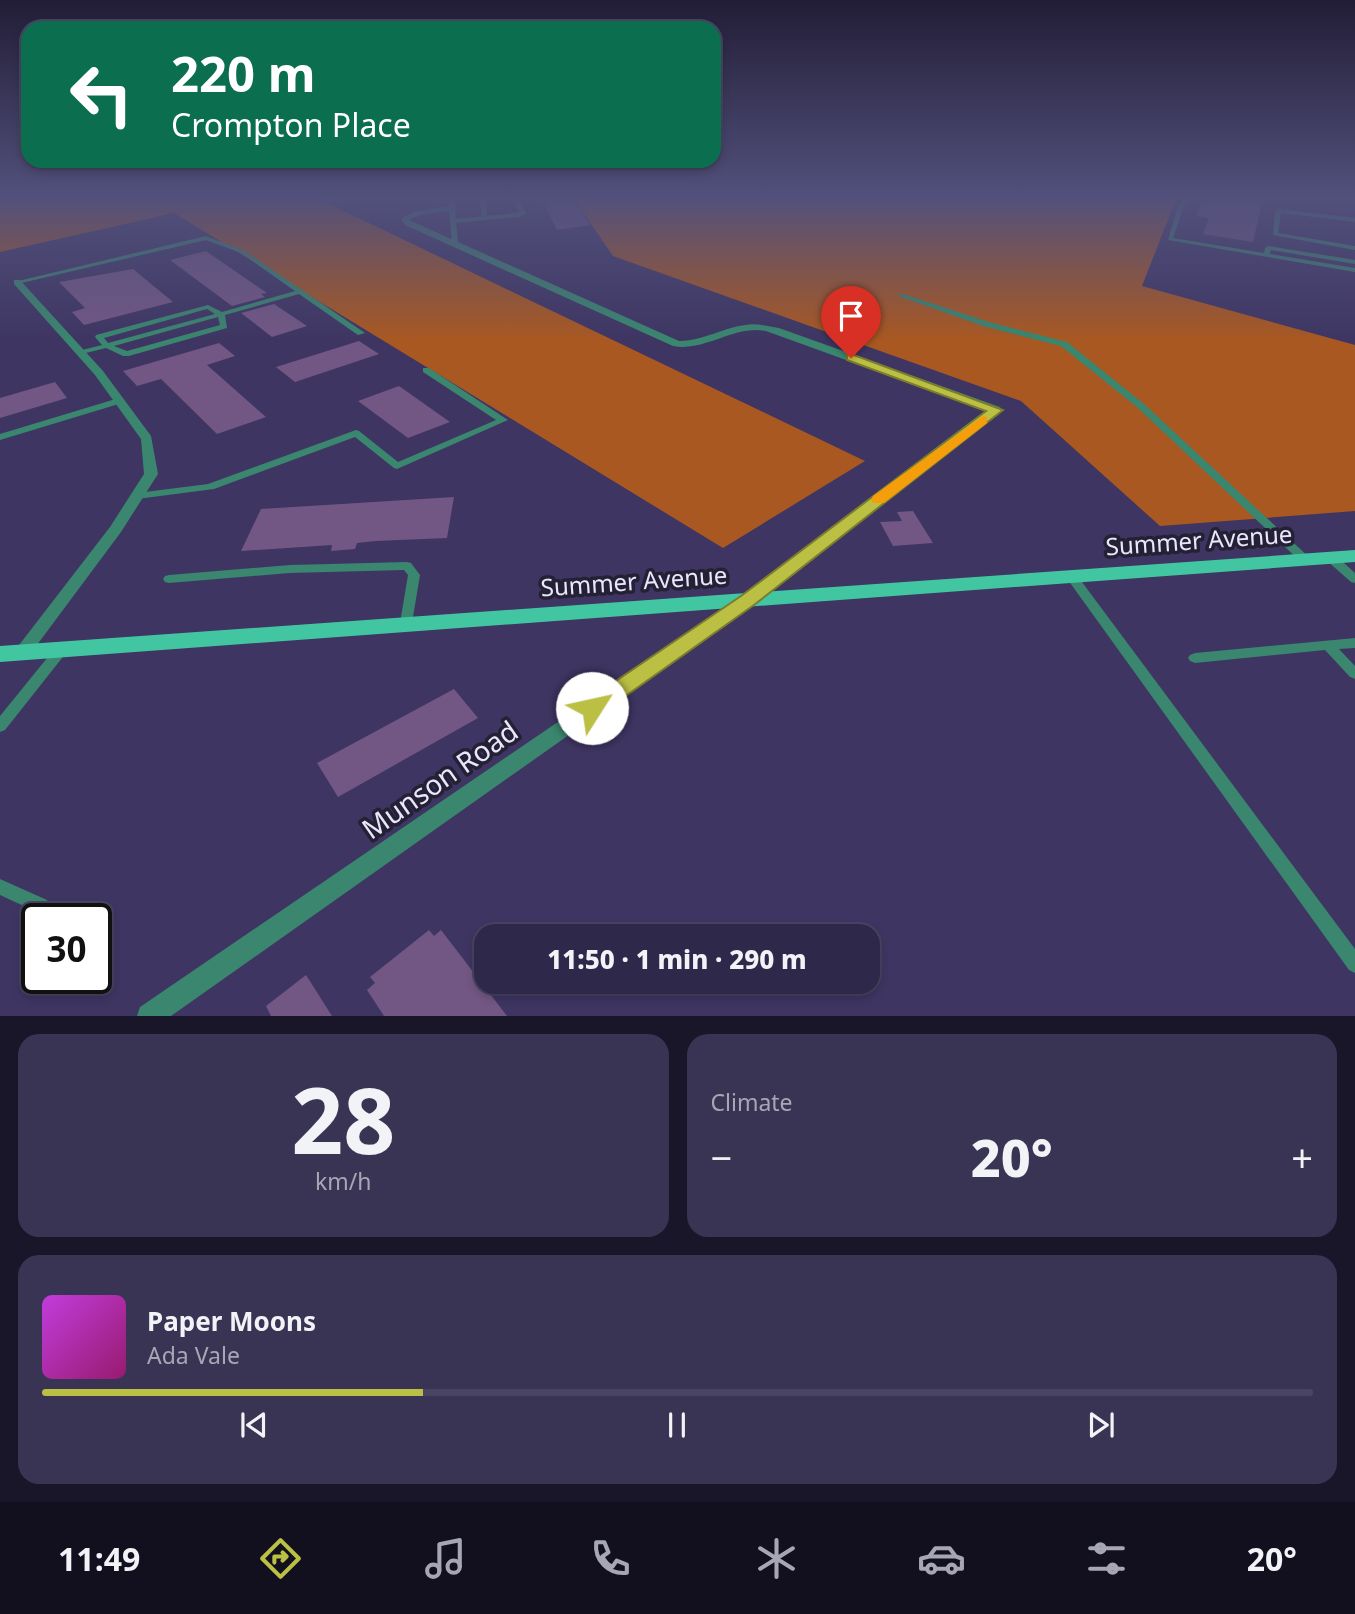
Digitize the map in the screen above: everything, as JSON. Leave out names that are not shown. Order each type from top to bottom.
[{"type":"main road","name":"Summer Avenue","points":[[0,654],[1355,555]]},
{"type":"street","name":"Munson Road","points":[[149,1016],[747,601],[996,410],[779,331],[751,326],[697,343],[677,344],[463,246]]},
{"type":"street","points":[[17,282],[81,353],[147,439],[151,474],[116,528],[22,653]]},
{"type":"lane","points":[[17,282],[173,246]]},
{"type":"lane","points":[[227,246],[243,252],[361,332]]},
{"type":"lane","points":[[1225,246],[1355,262]]},
{"type":"lane","points":[[1267,252],[1269,246]]},
{"type":"lane","points":[[1267,252],[1355,270]]},
{"type":"lane","points":[[221,314],[300,292]]},
{"type":"lane","points":[[901,295],[986,324],[1064,344],[1141,406],[1305,559]]},
{"type":"lane","points":[[208,307],[221,314],[225,326],[126,354],[107,346],[99,337],[208,307]]},
{"type":"lane","points":[[81,353],[107,346]]},
{"type":"lane","points":[[137,496],[210,487],[356,433],[397,466],[503,420],[426,370]]},
{"type":"lane","points":[[0,437],[119,401]]},
{"type":"lane","points":[[1331,557],[1355,579]]},
{"type":"lane","points":[[169,579],[290,569],[407,565],[414,575],[406,623]]},
{"type":"lane","points":[[1072,577],[1355,964]]},
{"type":"lane","points":[[1195,658],[1355,643]]},
{"type":"lane","points":[[1328,646],[1355,674]]},
{"type":"lane","points":[[0,726],[61,649]]},
{"type":"lane","points":[[0,887],[35,903]]},
{"type":"shaded area","points":[[0,246],[25,246],[0,252]]},
{"type":"shaded area","points":[[229,246],[418,246],[865,461],[723,548]]},
{"type":"shaded area","points":[[606,246],[1157,246],[1142,286],[1355,345],[1355,511],[1160,526],[1021,401],[613,256]]},
{"type":"building","points":[[206,251],[267,293],[261,294],[265,297],[232,306],[170,260]]},
{"type":"building","points":[[133,269],[173,302],[84,325],[72,312],[85,308],[59,282]]},
{"type":"building","points":[[274,304],[307,326],[272,337],[241,313]]},
{"type":"building","points":[[359,341],[379,354],[295,382],[276,367]]},
{"type":"building","points":[[219,343],[235,356],[207,365],[266,417],[217,434],[161,379],[137,386],[123,371]]},
{"type":"building","points":[[55,382],[67,398],[0,418],[0,398]]},
{"type":"building","points":[[399,386],[450,422],[408,438],[358,401]]},
{"type":"building","points":[[454,497],[447,538],[357,543],[355,549],[331,551],[332,545],[241,551],[261,509]]},
{"type":"building","points":[[913,511],[933,543],[893,546],[880,522],[902,521],[897,512]]},
{"type":"building","points":[[454,689],[478,718],[338,797],[317,763]]},
{"type":"building","points":[[429,930],[434,936],[441,930],[474,973],[474,994],[490,994],[507,1016],[384,1016],[367,990],[375,983],[370,977]]},
{"type":"building","points":[[306,975],[332,1016],[271,1016],[266,1006]]},
{"type":"slow traffic","points":[[878,500],[983,420]]},
{"type":"route","points":[[592,708],[747,601],[996,410],[851,358]]}]
